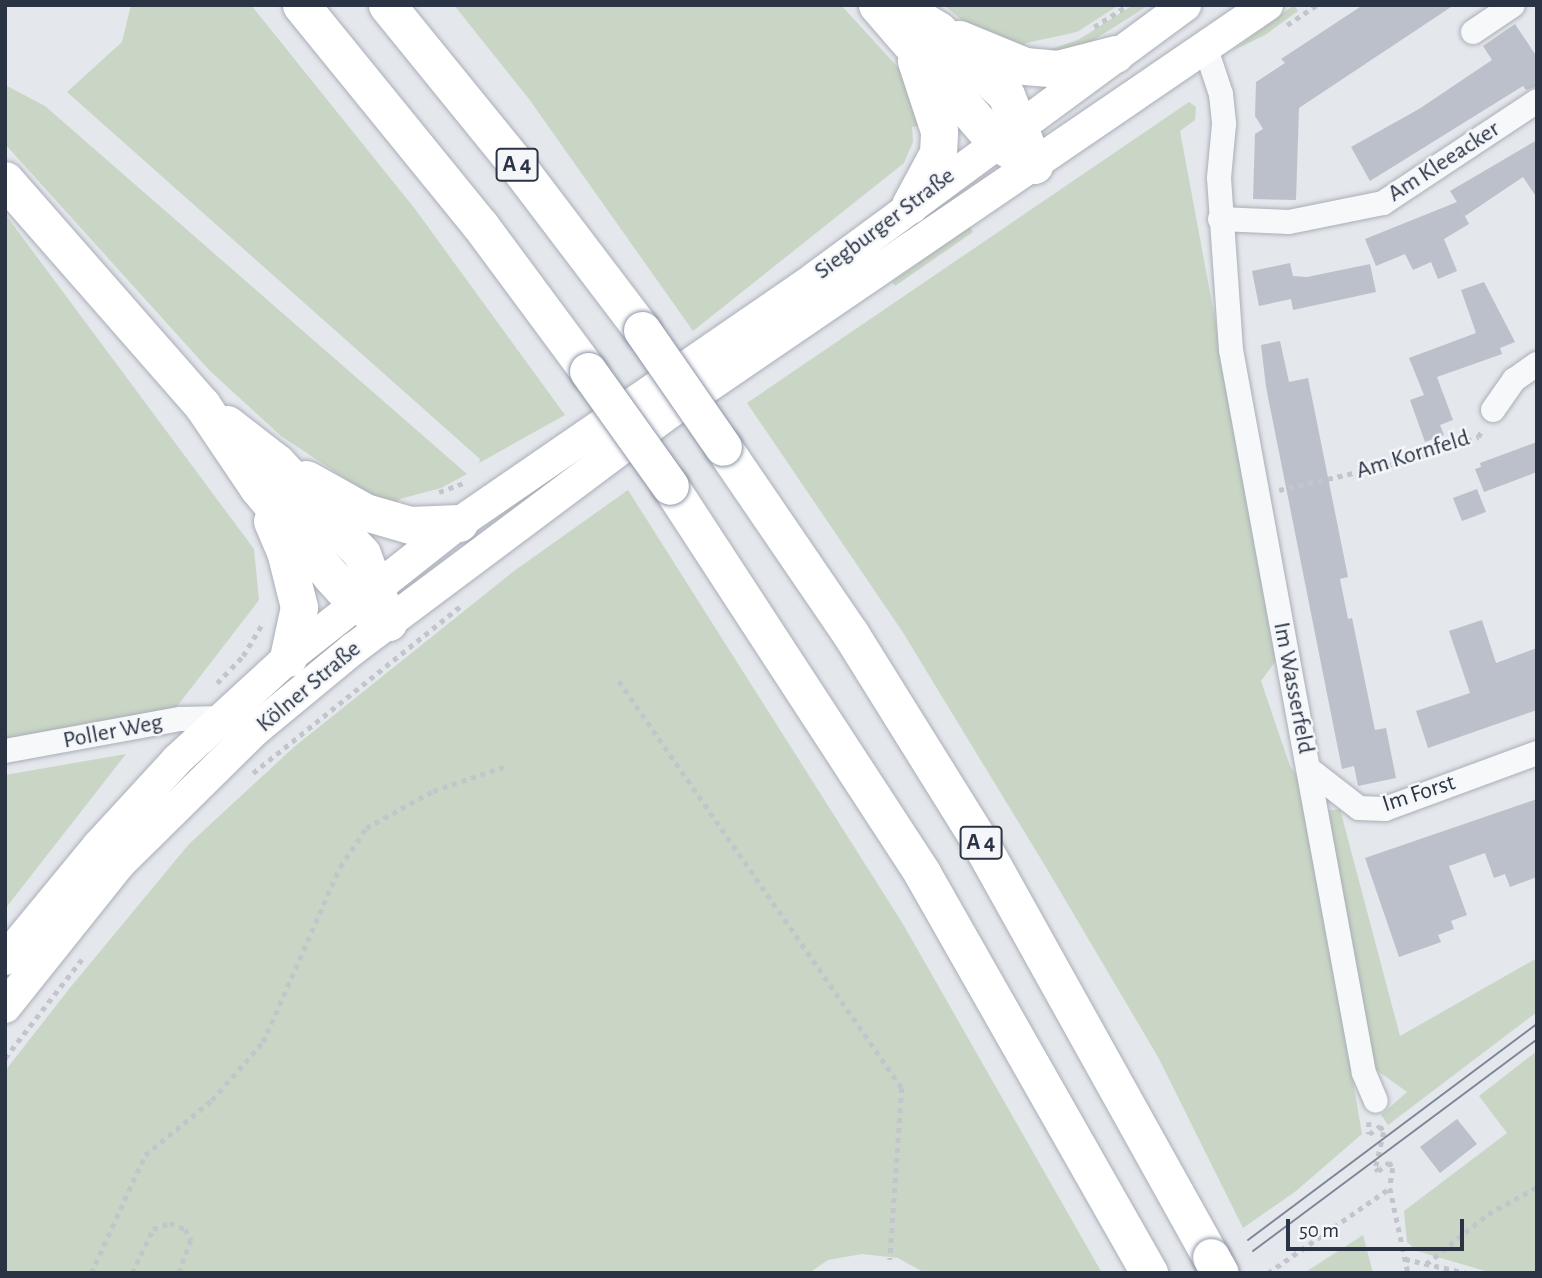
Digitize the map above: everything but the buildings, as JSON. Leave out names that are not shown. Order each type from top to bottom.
[{"type":"highway","name":"A 4","points":[[300,5],[480,225],[670,486],[922,873],[1149,1273]]},
{"type":"highway","name":"A 4","points":[[387,5],[513,160],[642,330],[850,633],[977,837],[1215,1265]]},
{"type":"highway","points":[[877,5],[913,23],[1025,66],[1058,69],[1115,54]]},
{"type":"highway","points":[[913,23],[1034,164]]},
{"type":"highway","points":[[910,205],[938,153],[939,131],[913,23]]},
{"type":"highway","points":[[5,180],[202,405],[267,475],[362,554],[366,596],[388,622]]},
{"type":"highway","points":[[267,475],[365,512],[410,525],[459,523]]},
{"type":"highway","points":[[267,475],[298,591],[299,607],[288,658]]},
{"type":"main road","name":"Siegburger Straße","points":[[584,440],[815,278],[1008,132],[1185,5]]},
{"type":"main road","name":"Siegburger Straße","points":[[660,419],[1206,49],[1260,7]]},
{"type":"main road","name":"Kölner Straße","points":[[5,1007],[120,863],[255,730],[388,622],[660,419]]},
{"type":"main road","name":"Kölner Straße","points":[[5,959],[98,846],[222,718],[288,658],[459,523],[584,440]]},
{"type":"street","points":[[1473,32],[1513,5]]},
{"type":"street","name":"Im Wasserfeld","points":[[1206,49],[1221,94],[1224,124],[1220,219],[1230,350],[1255,494],[1310,770],[1364,1073],[1376,1101]]},
{"type":"street","name":"Am Kleeacker","points":[[1220,219],[1289,222],[1383,203],[1537,101]]},
{"type":"street","name":"Am Kornfeld","points":[[1493,410],[1514,380],[1537,365]]},
{"type":"street","name":"Poller Weg","points":[[5,751],[180,719],[222,718]]},
{"type":"street","name":"Im Forst","points":[[1310,770],[1359,808],[1385,809],[1537,753]]},
{"type":"path","points":[[1310,5],[1317,5]]},
{"type":"path","name":"Am Kornfeld","points":[[1255,494],[1410,460],[1478,437],[1493,410]]},
{"type":"path","points":[[244,781],[471,597]]},
{"type":"path","points":[[619,681],[902,1088],[890,1260]]},
{"type":"path","points":[[91,1273],[145,1155],[212,1100],[263,1042],[340,867],[366,828],[433,791],[504,767]]},
{"type":"path","points":[[5,1058],[87,952]]},
{"type":"path","points":[[1376,1101],[1366,1130],[1369,1135],[1380,1126],[1384,1132],[1376,1168],[1378,1171],[1389,1162],[1393,1168],[1390,1188],[1408,1273]]},
{"type":"path","points":[[1426,1264],[1488,1214],[1537,1187]]},
{"type":"path","points":[[1268,1273],[1390,1188]]},
{"type":"path","points":[[132,1273],[153,1229],[170,1223],[185,1229],[191,1240],[179,1273]]},
{"type":"path","points":[[1405,1259],[1467,1273]]},
{"type":"green space","points":[[131,5],[251,5],[415,209],[565,415],[479,463],[480,459],[67,92],[122,42]]},
{"type":"green space","points":[[454,5],[841,5],[903,73],[927,125],[912,127],[913,142],[904,163],[693,331],[529,99]]},
{"type":"green space","points":[[944,5],[1119,5],[1077,32],[1026,43],[1018,52],[976,32]]},
{"type":"green space","points":[[1133,5],[1149,5],[1078,50],[1036,54],[1078,40]]},
{"type":"green space","points":[[1294,5],[1298,11],[1265,35],[1232,51]]},
{"type":"green space","points":[[5,85],[45,106],[467,474],[441,488],[400,499],[390,508],[281,436],[210,371],[5,144]]},
{"type":"green space","points":[[1189,102],[1196,107],[1195,120],[1180,131],[1278,658],[1261,681],[1290,766],[1302,783],[1362,1134],[1296,1191],[1243,1228],[1158,1057],[1047,869],[902,631],[747,403]]},
{"type":"green space","points":[[5,214],[254,549],[259,600],[175,709],[5,739]]},
{"type":"green space","points":[[970,227],[973,232],[895,286],[892,282]]},
{"type":"green space","points":[[628,490],[903,924],[1102,1273],[925,1273],[898,1258],[862,1254],[828,1260],[809,1273],[5,1273],[5,1071],[69,989],[189,844],[294,747],[514,571]]},
{"type":"green space","points":[[126,754],[5,909],[5,775]]},
{"type":"green space","points":[[1340,809],[1400,1036],[1537,958],[1537,1012],[1388,1125],[1381,1115],[1407,1092],[1375,1069],[1326,811]]},
{"type":"green space","points":[[1537,1051],[1537,1273],[1492,1273],[1417,1251],[1407,1242],[1404,1211],[1507,1133],[1479,1096]]},
{"type":"green space","points":[[1363,1235],[1373,1273],[1304,1273]]},
{"type":"tram line","points":[[1248,1240],[1537,1024]]},
{"type":"tram line","points":[[1253,1251],[1537,1039]]}]
